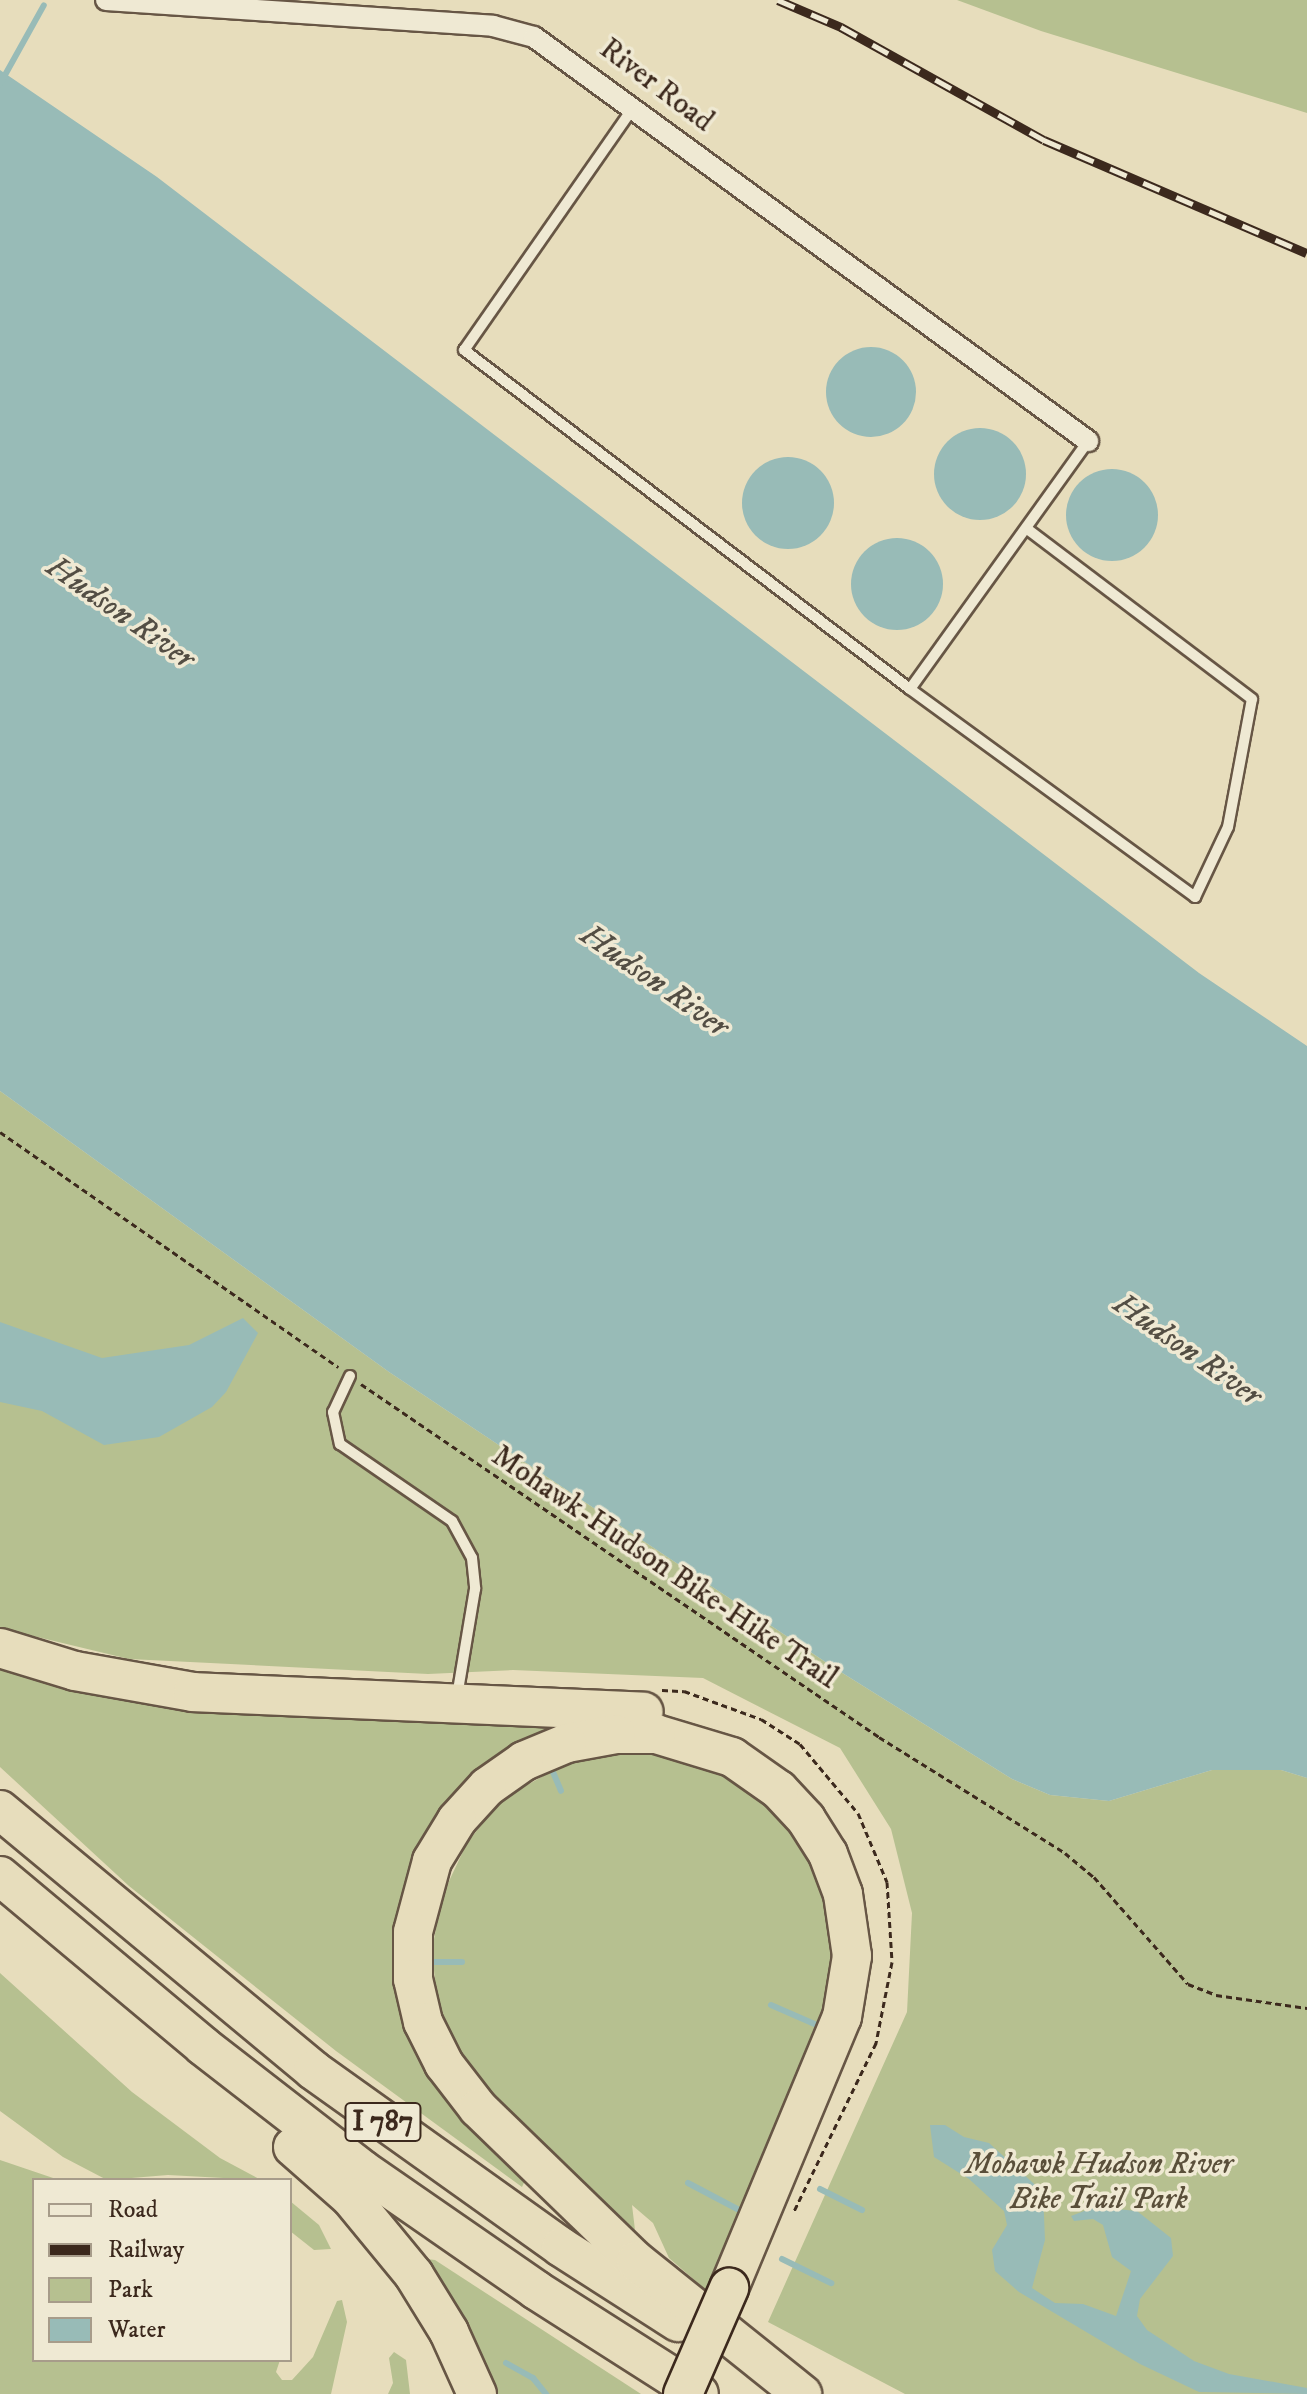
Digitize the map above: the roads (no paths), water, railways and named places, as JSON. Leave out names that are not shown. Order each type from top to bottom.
[{"type":"highway","points":[[0,1648],[75,1671],[193,1692],[658,1712],[714,1725],[755,1744],[793,1772],[816,1795],[849,1846],[872,1923],[867,2006],[737,2293],[683,2394]]},
{"type":"highway","points":[[702,2394],[737,2293],[842,2017],[852,1956],[843,1894],[828,1854],[806,1819],[779,1790],[732,1757],[656,1734],[616,1734],[567,1743],[524,1761],[487,1787],[457,1820],[432,1861],[413,1932],[413,1979],[423,2022],[444,2064],[478,2108],[636,2261],[799,2394]]},
{"type":"highway","name":"I 787","points":[[0,1810],[234,2008],[394,2130],[573,2255],[799,2394]]},
{"type":"highway","name":"I 787","points":[[0,1876],[203,2046],[363,2170],[536,2290],[702,2394]]},
{"type":"highway","points":[[0,1889],[93,1985],[324,2172],[357,2205],[432,2301],[477,2394]]},
{"type":"street","name":"River Road","points":[[106,0],[515,29],[568,57],[633,108],[1088,441]]},
{"type":"lane","points":[[633,108],[464,350],[910,689],[1195,897],[1228,827],[1252,699],[1026,528]]},
{"type":"lane","points":[[910,689],[1088,441]]},
{"type":"lane","points":[[350,1376],[333,1412],[340,1444],[452,1521],[472,1558],[475,1589],[460,1654],[456,1704]]},
{"type":"water","name":"Hudson River","points":[[0,70],[157,177],[1199,973],[1307,1046],[1307,1778],[1281,1770],[1212,1770],[1109,1801],[1050,1795],[1012,1779],[836,1669],[389,1372],[0,1091]]},
{"type":"water","points":[[862,347],[880,347],[896,354],[909,367],[916,383],[916,401],[909,417],[896,430],[880,437],[862,437],[846,430],[833,417],[826,401],[826,383],[833,367],[846,354]]},
{"type":"water","points":[[980,428],[997,432],[1012,442],[1022,457],[1026,474],[1022,491],[1012,506],[997,516],[980,520],[963,516],[948,506],[938,491],[934,474],[938,457],[948,442],[963,432]]},
{"type":"water","points":[[788,457],[805,461],[820,471],[830,486],[834,503],[830,520],[820,535],[805,545],[788,549],[771,545],[756,535],[746,520],[742,503],[746,486],[756,471],[771,461]]},
{"type":"water","points":[[1112,469],[1129,473],[1144,483],[1154,498],[1158,515],[1154,532],[1144,547],[1129,557],[1112,561],[1095,557],[1080,547],[1070,532],[1066,515],[1070,498],[1080,483],[1095,473]]},
{"type":"water","points":[[897,538],[914,542],[929,552],[939,567],[943,584],[939,601],[929,616],[914,626],[897,630],[880,626],[865,616],[855,601],[851,584],[855,567],[865,552],[880,542]]},
{"type":"water","points":[[243,1318],[258,1333],[226,1392],[212,1407],[159,1437],[104,1445],[42,1411],[0,1402],[0,1322],[102,1358],[189,1345]]},
{"type":"water","points":[[930,2125],[945,2125],[964,2137],[989,2143],[1043,2192],[1045,2240],[1032,2288],[1055,2303],[1083,2304],[1116,2316],[1131,2271],[1112,2257],[1103,2225],[1093,2219],[1074,2221],[1071,2216],[1095,2207],[1137,2211],[1171,2238],[1173,2256],[1140,2299],[1137,2316],[1147,2330],[1194,2361],[1229,2374],[1307,2388],[1307,2394],[1199,2392],[1140,2364],[1019,2292],[995,2271],[992,2250],[1007,2225],[1004,2211],[969,2179],[934,2157]]},
{"type":"waterway","points":[[0,84],[44,5]]},
{"type":"waterway","points":[[550,1765],[561,1791]]},
{"type":"waterway","points":[[428,1962],[462,1962]]},
{"type":"waterway","points":[[771,2005],[821,2027]]},
{"type":"waterway","points":[[688,2183],[741,2211]]},
{"type":"waterway","points":[[820,2189],[862,2210]]},
{"type":"waterway","points":[[782,2259],[831,2283]]},
{"type":"waterway","points":[[506,2363],[533,2378],[546,2394]]},
{"type":"railway","points":[[778,0],[841,27],[1044,140],[1307,253]]},
{"type":"park label","name":"Mohawk Hudson River Bike Trail Park","points":[[1099,2182]]}]
